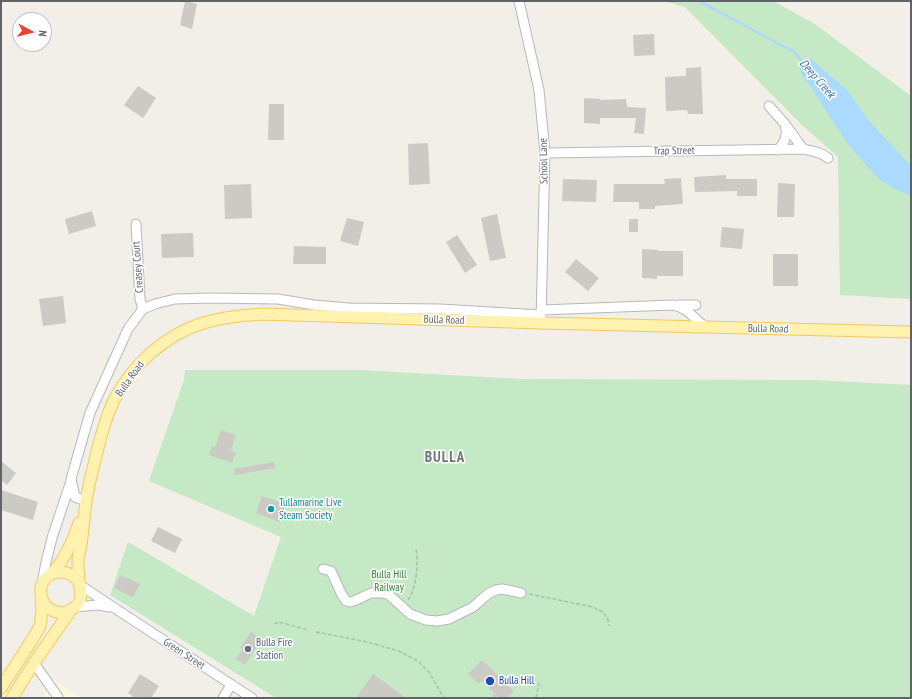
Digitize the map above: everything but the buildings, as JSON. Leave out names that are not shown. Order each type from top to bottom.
[{"type":"main road","name":"Bulla Road","points":[[80,584],[78,560],[86,501],[103,427],[114,400],[128,377],[144,359],[162,344],[182,331],[203,323],[231,316],[263,314],[541,316],[707,327],[911,332]]},
{"type":"main road","name":"Bulla Road","points":[[52,574],[67,553],[86,501]]},
{"type":"main road","points":[[1,688],[40,626],[42,610],[40,590],[42,583],[46,578],[58,572],[64,572],[75,577],[80,584],[81,592],[77,605],[34,663],[12,698]]},
{"type":"main road","points":[[41,596],[47,608],[53,611],[60,613],[73,609]]},
{"type":"street","name":"School Lane","points":[[519,1],[540,90],[545,153],[541,316]]},
{"type":"street","points":[[769,106],[785,124],[803,149]]},
{"type":"street","points":[[778,150],[784,144],[786,138],[785,124]]},
{"type":"street","name":"Trap Street","points":[[545,153],[803,149],[819,152],[828,158]]},
{"type":"street","name":"Creasey Court","points":[[136,224],[140,299],[143,309]]},
{"type":"street","name":"Bulla Road","points":[[42,583],[52,538],[90,413],[128,329],[143,309],[155,304],[176,299],[278,299],[314,305],[349,308],[440,309],[541,316]]},
{"type":"street","points":[[541,316],[673,304],[696,305]]},
{"type":"street","points":[[673,304],[687,310],[698,321],[707,327]]},
{"type":"street","points":[[71,479],[75,497],[86,501]]},
{"type":"street","points":[[323,569],[331,572],[346,601],[354,601],[371,593],[388,594],[410,614],[426,620],[447,620],[473,607],[489,593],[496,590],[502,589],[521,592]]},
{"type":"street","name":"Green Street","points":[[80,584],[252,698]]},
{"type":"street","name":"Green Street","points":[[73,609],[98,605],[116,609]]},
{"type":"street","points":[[34,663],[58,698]]},
{"type":"street","points":[[223,698],[231,685]]},
{"type":"path","points":[[400,605],[410,598],[413,590],[417,565],[416,549]]},
{"type":"path","points":[[521,592],[593,607],[603,612],[608,620],[609,626]]},
{"type":"path","points":[[274,624],[279,622],[308,630]]},
{"type":"path","points":[[316,632],[362,641],[399,651],[418,661],[429,672],[444,698]]},
{"type":"path","points":[[536,698],[540,683]]},
{"type":"shaded area","points":[[54,680],[81,698],[42,698]]},
{"type":"green space","points":[[663,1],[773,1],[815,24],[911,96],[911,299],[840,295],[838,157],[801,124],[685,7]]},
{"type":"green space","name":"Bulla Hill Railway","points":[[185,370],[360,370],[521,379],[812,380],[911,385],[911,698],[276,698],[110,595],[128,542],[254,616],[281,537],[149,481],[184,380]]},
{"type":"water","points":[[805,58],[811,59],[847,90],[869,121],[911,166],[911,196],[893,188],[878,178],[850,147],[801,74],[800,66]]},
{"type":"waterway","name":"Deep Creek","points":[[699,1],[794,52],[805,64]]},
{"type":"place","name":"Tullamarine Live Steam Society","points":[[271,509]]},
{"type":"place","name":"Bulla Fire Station","points":[[248,649]]},
{"type":"place","name":"Bulla Hill","points":[[490,681]]},
{"type":"district","name":"BULLA","points":[[445,458]]}]
